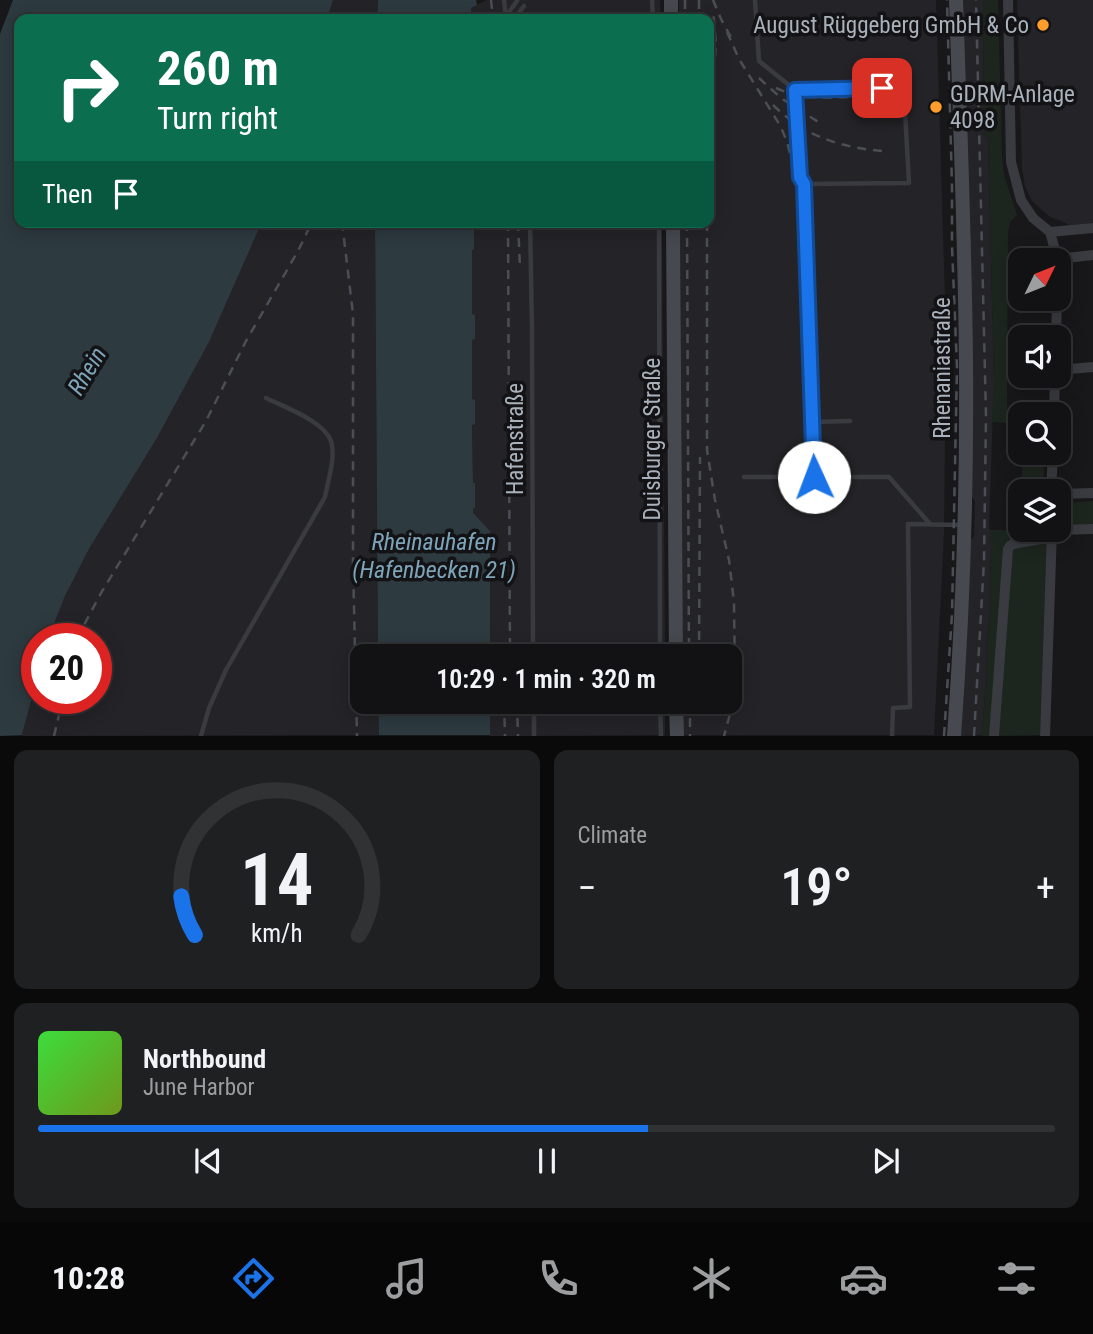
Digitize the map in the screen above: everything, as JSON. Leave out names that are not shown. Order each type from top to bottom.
[{"type":"street","name":"Rhenaniastraße","points":[[954,736],[965,525],[966,351],[956,0]]},
{"type":"street","points":[[1008,0],[1011,162],[1015,183],[1026,209],[1050,232],[1055,248]]},
{"type":"street","name":"Duisburger Straße","points":[[673,228],[676,644]]},
{"type":"street","points":[[1050,232],[1093,228]]},
{"type":"street","points":[[1071,258],[1093,254]]},
{"type":"street","points":[[1071,369],[1093,367]]},
{"type":"street","points":[[1071,494],[1093,493]]},
{"type":"street","points":[[1071,531],[1093,529]]},
{"type":"street","points":[[994,736],[1008,549],[1020,542]]},
{"type":"street","points":[[1045,736],[1055,542]]},
{"type":"street","points":[[676,714],[677,736]]},
{"type":"lane","points":[[755,0],[759,61],[795,90],[882,88],[905,112],[909,183],[804,184]]},
{"type":"lane","points":[[518,14],[524,6]]},
{"type":"lane","points":[[795,90],[800,177],[804,184],[814,477]]},
{"type":"lane","name":"Hafenstraße","points":[[530,228],[533,644]]},
{"type":"lane","points":[[659,228],[660,644]]},
{"type":"lane","points":[[201,736],[209,708],[226,670],[327,490],[332,455],[331,440],[322,428],[266,398]]},
{"type":"lane","points":[[812,422],[850,421]]},
{"type":"lane","points":[[744,477],[890,477],[930,524]]},
{"type":"lane","points":[[892,736],[893,708],[910,707],[908,524],[965,525]]},
{"type":"lane","points":[[534,714],[534,736]]},
{"type":"lane","points":[[660,714],[661,736]]},
{"type":"shaded area","points":[[333,0],[378,0],[377,14],[329,14]]},
{"type":"shaded area","points":[[487,0],[660,0],[661,14],[471,14],[471,8]]},
{"type":"shaded area","points":[[679,0],[936,0],[946,332],[944,533],[934,735],[683,735],[683,714],[742,714],[742,644],[683,644],[680,228],[714,228],[714,14],[679,14]]},
{"type":"shaded area","points":[[962,0],[983,0],[984,135],[988,139],[994,383],[989,524],[990,610],[982,735],[960,736],[970,540],[974,537],[975,501],[972,497]]},
{"type":"shaded area","points":[[983,0],[998,0],[1002,156],[1004,175],[1017,215],[1010,222],[1008,232],[1008,423],[992,422],[994,383],[988,139],[984,135]]},
{"type":"shaded area","points":[[1017,0],[1093,0],[1093,223],[1070,225],[1049,216],[1032,201],[1025,186],[1022,169]]},
{"type":"shaded area","points":[[259,228],[375,228],[378,644],[350,644],[350,714],[378,714],[379,735],[22,736],[28,714],[112,714],[112,623],[54,623],[89,549],[157,438],[209,342]]},
{"type":"shaded area","points":[[474,228],[662,228],[665,644],[490,644],[490,531],[473,514],[475,484],[472,424],[475,424],[475,400],[472,400],[472,339],[475,338],[475,315],[472,315]]},
{"type":"shaded area","points":[[1022,465],[1044,465],[1043,479],[1022,479]]},
{"type":"shaded area","points":[[1093,501],[1093,525],[1071,527],[1071,503]]},
{"type":"shaded area","points":[[989,530],[1008,530],[1008,542],[1047,542],[1040,735],[982,736],[991,544]]},
{"type":"shaded area","points":[[490,714],[665,714],[665,735],[490,736]]},
{"type":"water","name":"Rhein","points":[[13,0],[333,0],[329,14],[14,14],[14,228],[259,228],[209,342],[157,438],[89,549],[54,623],[21,623],[21,714],[28,714],[22,735],[0,736],[0,34]]},
{"type":"water","points":[[378,0],[476,0],[477,5],[471,8],[471,14],[377,14]]},
{"type":"water","name":"Rheinauhafen (Hafenbecken 21)","points":[[375,228],[474,228],[473,513],[490,531],[490,644],[378,644]]},
{"type":"water","points":[[378,714],[490,714],[490,735],[379,735]]},
{"type":"railway","points":[[491,0],[492,14]]},
{"type":"railway","points":[[685,0],[685,14]]},
{"type":"railway","points":[[699,0],[699,14]]},
{"type":"railway","points":[[713,0],[733,41]]},
{"type":"railway","points":[[944,736],[952,614],[957,367],[947,0]]},
{"type":"railway","points":[[974,736],[984,561],[986,416],[976,0]]},
{"type":"railway","points":[[714,22],[714,70]]},
{"type":"railway","points":[[727,32],[739,59],[781,127],[794,169],[803,227],[808,399]]},
{"type":"railway","points":[[759,78],[781,98],[820,123]]},
{"type":"railway","points":[[776,88],[814,97],[882,95]]},
{"type":"railway","points":[[773,105],[797,125],[823,138],[882,151]]},
{"type":"railway","points":[[85,623],[206,421],[246,341],[309,228]]},
{"type":"railway","points":[[343,228],[353,314],[353,565],[357,736]]},
{"type":"railway","points":[[508,228],[510,644]]},
{"type":"railway","points":[[518,228],[520,268]]},
{"type":"railway","points":[[687,228],[689,644]]},
{"type":"railway","points":[[707,228],[707,450],[729,560],[734,602],[735,682],[724,736]]},
{"type":"railway","points":[[520,420],[520,493]]},
{"type":"railway","points":[[699,644],[700,457]]},
{"type":"railway","points":[[54,736],[59,714]]},
{"type":"railway","points":[[504,714],[505,736]]},
{"type":"railway","points":[[517,714],[518,736]]},
{"type":"railway","points":[[690,714],[690,736]]},
{"type":"place","name":"August Rüggeberg GmbH & Co","points":[[1043,25]]},
{"type":"place","name":"GDRM-Anlage 4098","points":[[936,107]]},
{"type":"route","points":[[814,477],[804,184],[800,177],[795,90],[882,88]]}]
